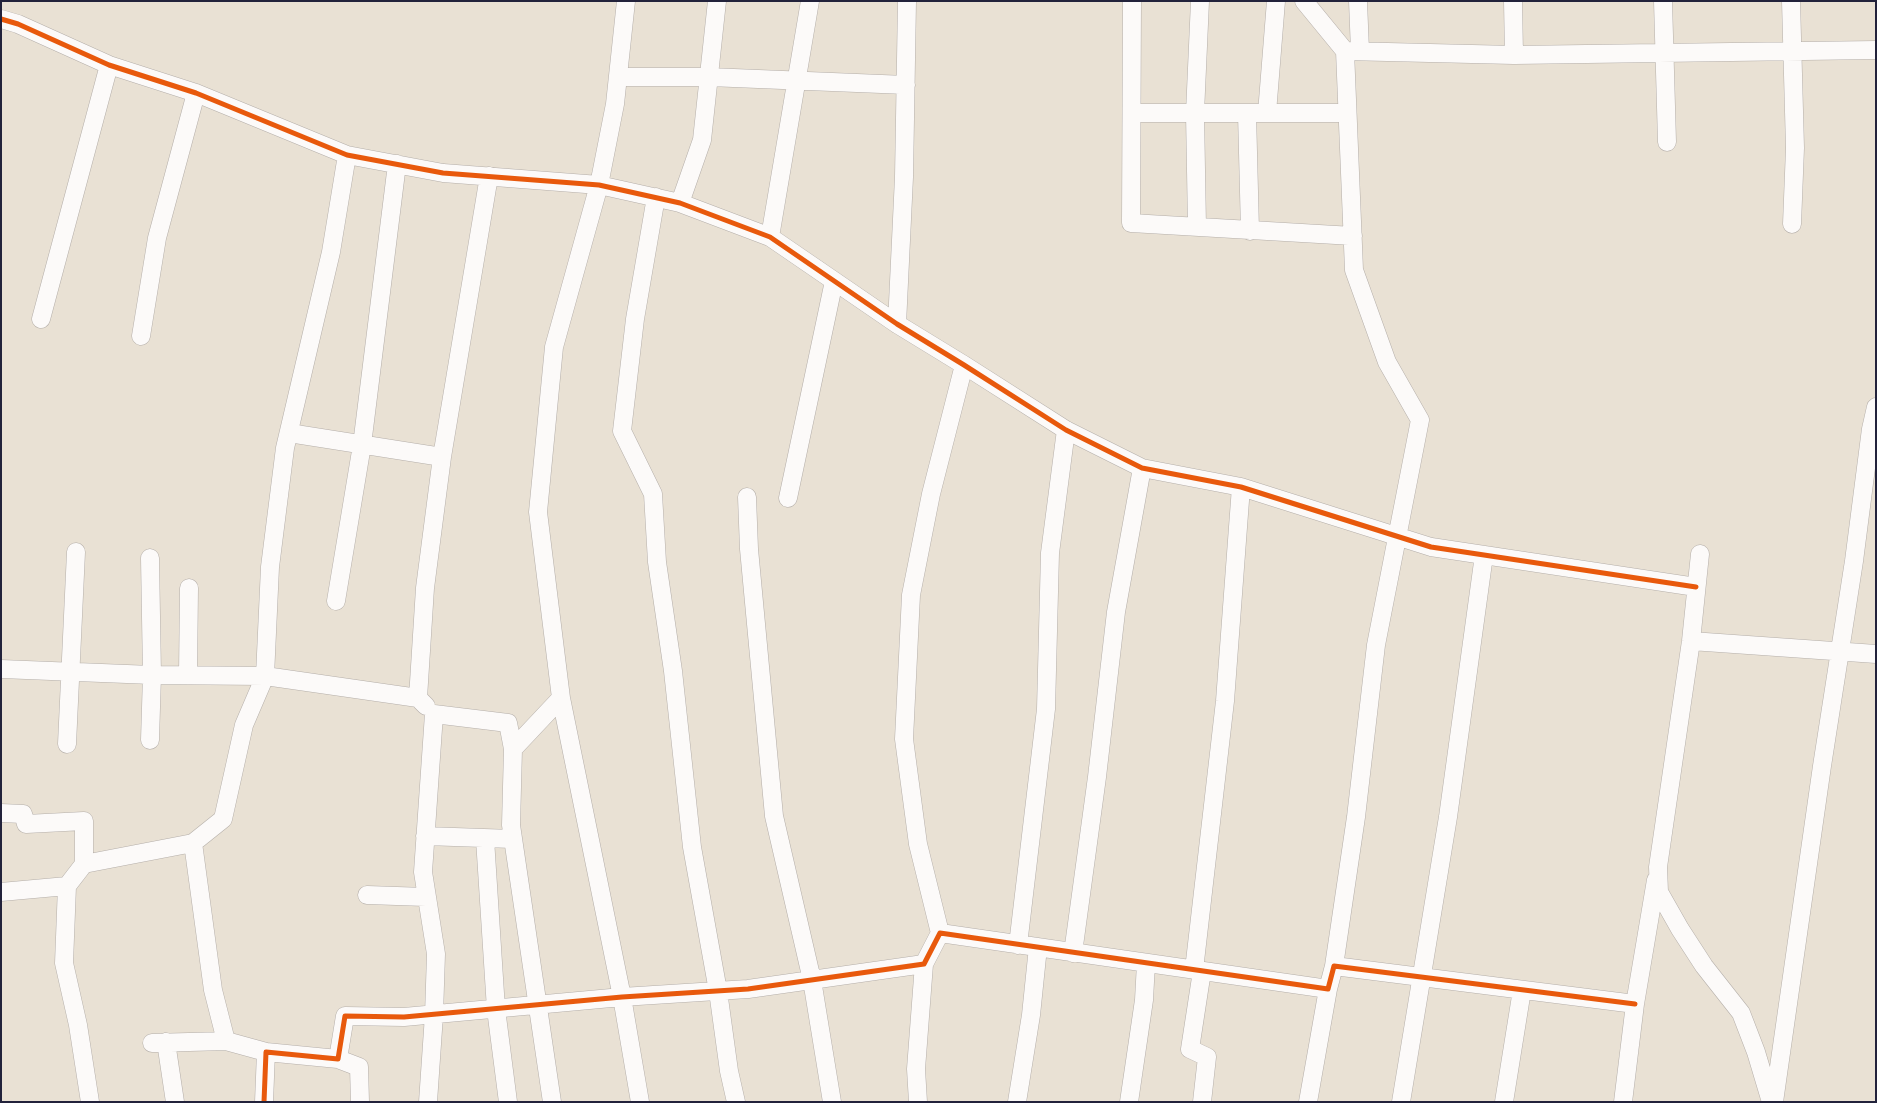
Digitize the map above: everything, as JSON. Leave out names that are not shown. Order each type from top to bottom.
[{"type":"street","points":[[626,1],[615,104],[599,185],[554,347],[538,512],[560,698],[622,997],[640,1102]]},
{"type":"street","points":[[680,202],[702,140],[717,1]]},
{"type":"street","points":[[770,237],[810,1]]},
{"type":"street","points":[[897,324],[904,177],[907,1]]},
{"type":"street","points":[[1132,1],[1131,223],[1352,236]]},
{"type":"street","points":[[1197,227],[1195,113],[1200,1]]},
{"type":"street","points":[[1267,113],[1276,1]]},
{"type":"street","points":[[1304,1],[1352,51],[1514,56],[1876,50]]},
{"type":"street","points":[[1308,1102],[1328,989],[1334,966],[1356,817],[1376,645],[1420,420],[1387,362],[1354,270],[1348,113],[1352,51],[1358,1]]},
{"type":"street","points":[[1513,1],[1514,56]]},
{"type":"street","points":[[1663,1],[1667,142]]},
{"type":"street","points":[[1792,1],[1795,148],[1792,224]]},
{"type":"street","points":[[1,18],[109,65],[196,93],[347,155],[443,173],[599,185],[680,202],[770,237],[897,324],[1066,430],[1142,468],[1241,487],[1431,547],[1696,588]]},
{"type":"street","points":[[41,319],[109,65]]},
{"type":"street","points":[[618,77],[709,77],[906,85]]},
{"type":"street","points":[[141,336],[157,238],[196,93]]},
{"type":"street","points":[[1132,113],[1348,113]]},
{"type":"street","points":[[1247,113],[1250,230]]},
{"type":"street","points":[[84,864],[194,844],[223,819],[244,725],[265,676],[270,567],[285,448],[331,252],[347,155]]},
{"type":"street","points":[[336,601],[362,445],[397,164]]},
{"type":"street","points":[[418,698],[425,588],[442,457],[489,176]]},
{"type":"street","points":[[656,197],[635,320],[622,431],[653,494],[657,562],[673,671],[692,847],[718,991],[729,1071],[736,1102]]},
{"type":"street","points":[[788,498],[834,281]]},
{"type":"street","points":[[918,1102],[916,1069],[924,964],[940,933],[918,844],[904,739],[911,595],[931,494],[964,365]]},
{"type":"street","points":[[1773,1102],[1876,407]]},
{"type":"street","points":[[1018,945],[1046,709],[1050,553],[1066,430]]},
{"type":"street","points":[[289,433],[442,457]]},
{"type":"street","points":[[1073,953],[1097,777],[1116,612],[1142,468]]},
{"type":"street","points":[[1202,1102],[1208,1057],[1190,1049],[1225,701],[1241,487]]},
{"type":"street","points":[[747,497],[749,549],[774,816],[812,980],[832,1102]]},
{"type":"street","points":[[67,744],[76,552]]},
{"type":"street","points":[[1623,1102],[1635,1004],[1658,868],[1690,641],[1700,554]]},
{"type":"street","points":[[1401,1102],[1448,817],[1484,555]]},
{"type":"street","points":[[150,558],[152,675],[150,740]]},
{"type":"street","points":[[188,675],[189,588]]},
{"type":"street","points":[[1690,641],[1876,654]]},
{"type":"street","points":[[1,669],[152,675],[265,676],[418,698],[434,714],[508,723],[513,749],[511,825],[552,1102]]},
{"type":"street","points":[[513,749],[560,698]]},
{"type":"street","points":[[428,1102],[436,954],[423,872],[434,714]]},
{"type":"street","points":[[1,813],[23,814],[26,824],[84,821],[84,864],[67,886],[64,963],[78,1024],[90,1102]]},
{"type":"street","points":[[425,836],[513,840]]},
{"type":"street","points":[[485,839],[496,1009],[508,1102]]},
{"type":"street","points":[[194,844],[213,990],[226,1041]]},
{"type":"street","points":[[1658,868],[1659,892],[1680,929],[1704,966],[1741,1013],[1773,1102]]},
{"type":"street","points":[[1,892],[67,886]]},
{"type":"street","points":[[367,895],[426,897]]},
{"type":"street","points":[[940,933],[1328,989]]},
{"type":"street","points":[[1017,1102],[1031,1015],[1038,947]]},
{"type":"street","points":[[1129,1102],[1144,1000],[1146,963]]},
{"type":"street","points":[[338,1059],[345,1016],[404,1017],[622,997],[748,990],[924,964]]},
{"type":"street","points":[[1334,966],[1635,1004]]},
{"type":"street","points":[[1504,1102],[1522,990]]},
{"type":"street","points":[[175,1102],[159,1043],[226,1041],[266,1052],[338,1059],[359,1067],[360,1102]]},
{"type":"street","points":[[264,1102],[266,1052]]},
{"type":"cycle path","points":[[1,19],[18,24],[109,65],[196,93],[347,155],[443,173],[599,185],[680,203],[770,237],[897,324],[1066,430],[1142,468],[1241,487],[1431,547],[1696,587]]},
{"type":"cycle path","points":[[264,1102],[266,1052],[338,1059],[345,1016],[404,1017],[622,997],[748,989],[924,964],[940,933],[1328,989],[1334,966],[1635,1004]]}]
